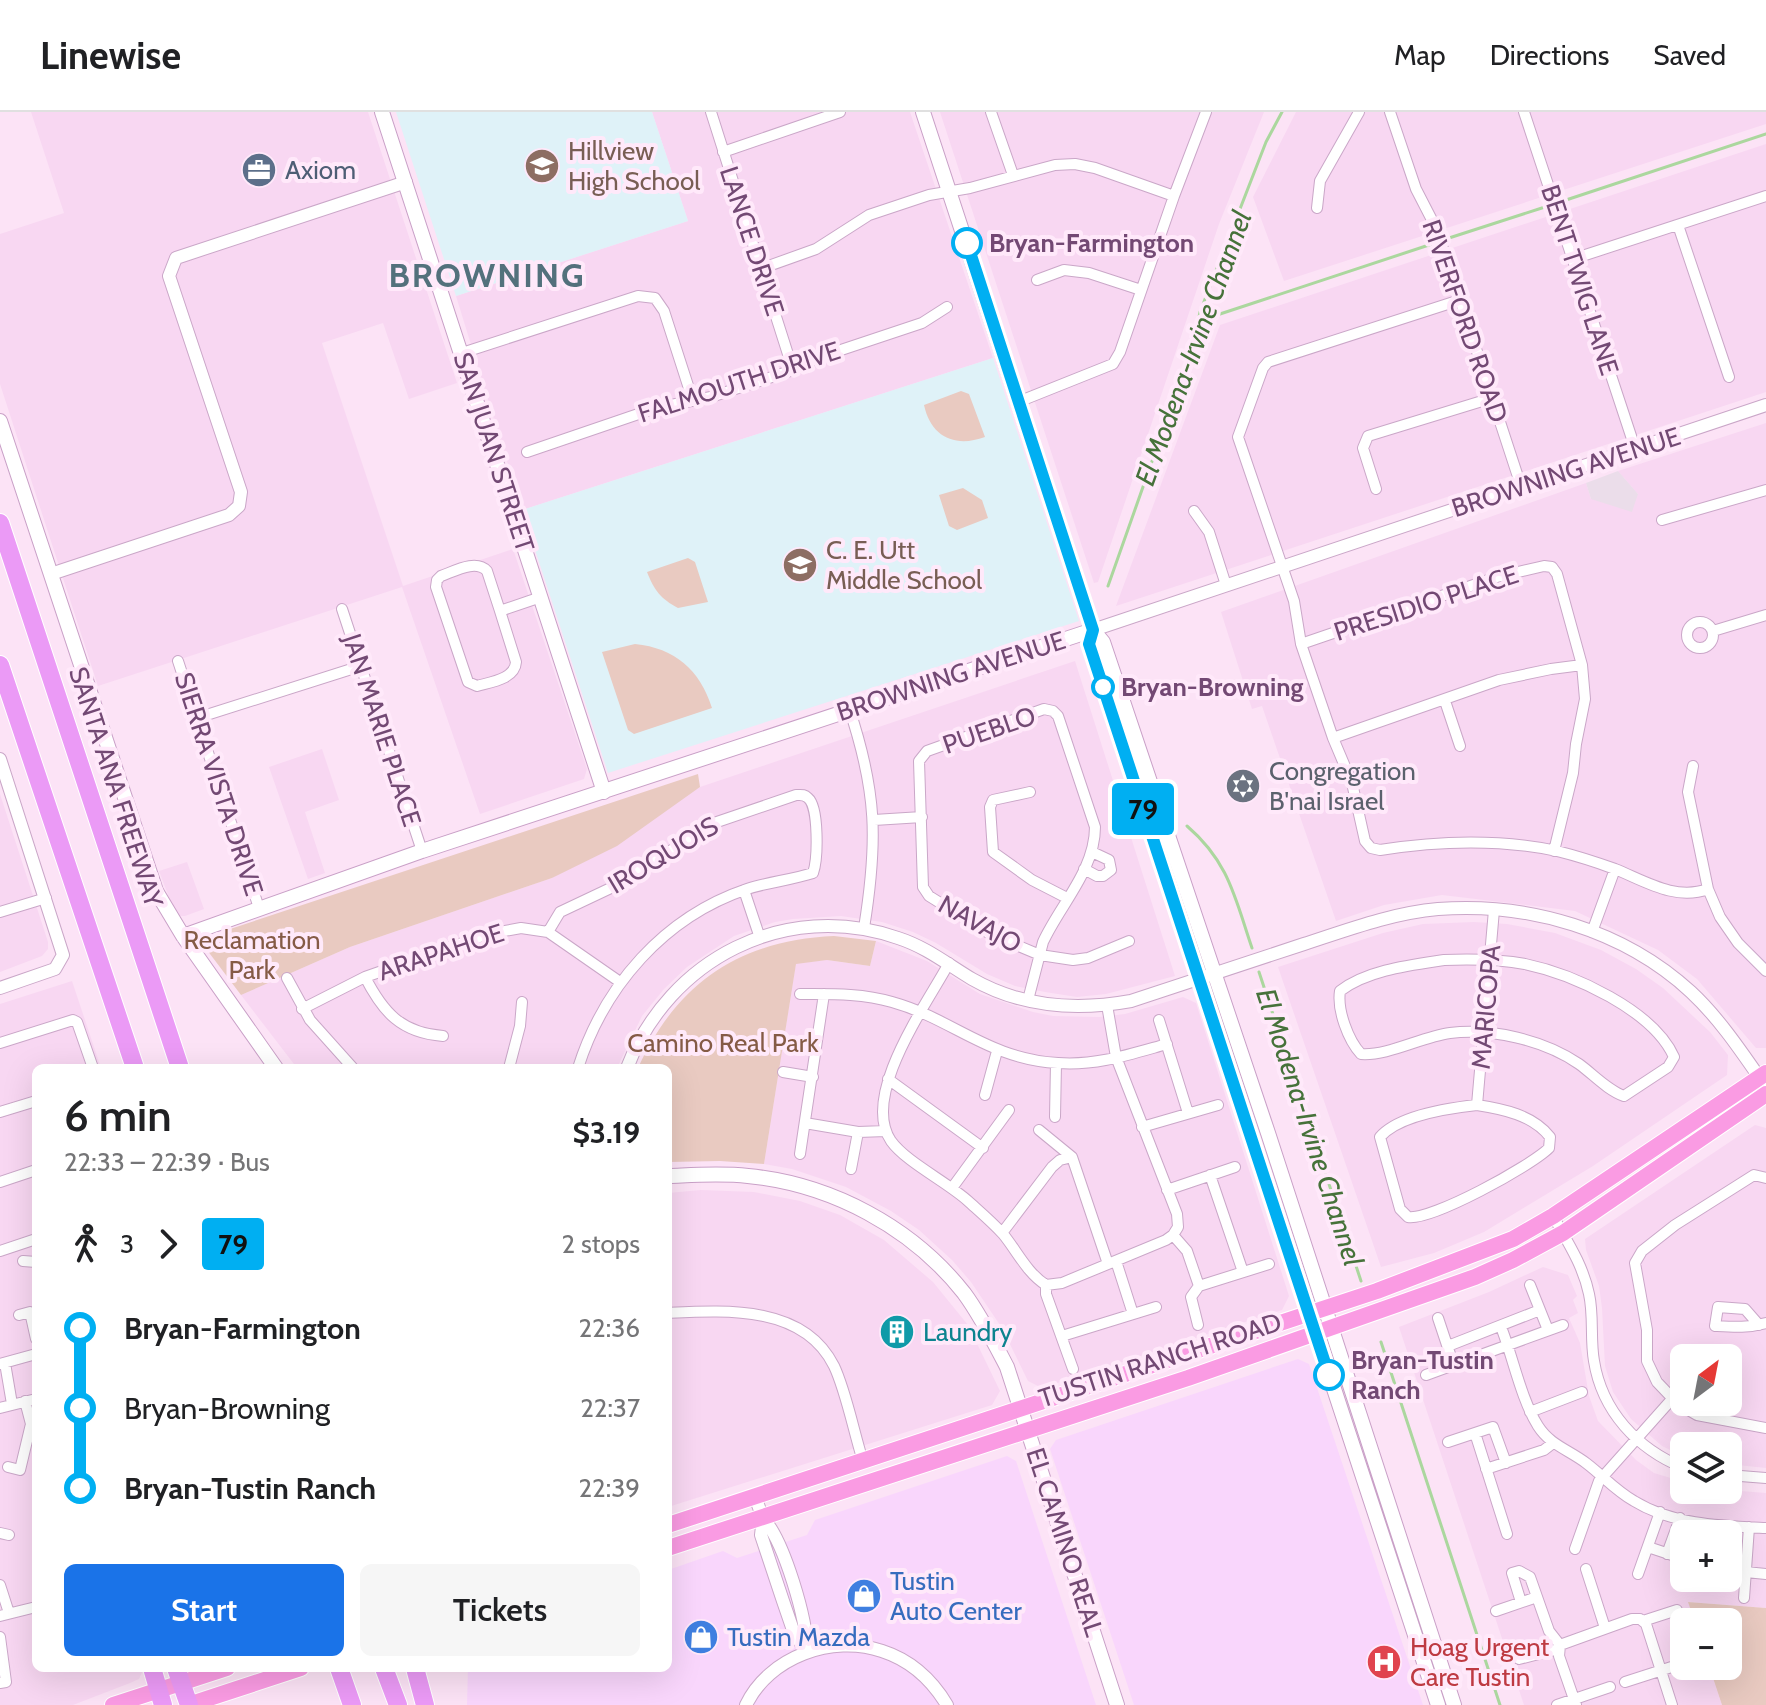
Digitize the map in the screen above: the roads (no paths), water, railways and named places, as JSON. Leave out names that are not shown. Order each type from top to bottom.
[{"type":"highway","name":"SANTA ANA FREEWAY","points":[[0,523],[179,1064]]},
{"type":"highway","points":[[0,665],[134,1064]]},
{"type":"highway","points":[[153,1672],[161,1698]]},
{"type":"highway","points":[[386,1672],[398,1705]]},
{"type":"highway","points":[[416,1672],[425,1705]]},
{"type":"highway","points":[[179,1675],[189,1705]]},
{"type":"highway","points":[[342,1677],[352,1705]]},
{"type":"main road","name":"SAN JUAN STREET","points":[[382,112],[604,792]]},
{"type":"main road","points":[[923,112],[1093,630],[1103,642],[1214,973],[1317,1310]]},
{"type":"main road","points":[[0,421],[162,904],[273,1064]]},
{"type":"main road","points":[[1093,630],[1089,644],[1199,978],[1454,1705]]},
{"type":"main road","name":"BROWNING AVENUE","points":[[183,936],[422,851],[1093,630]]},
{"type":"main road","name":"TUSTIN RANCH ROAD","points":[[672,1524],[1474,1256],[1513,1239],[1553,1216],[1764,1079]]},
{"type":"main road","name":"TUSTIN RANCH ROAD","points":[[672,1547],[1324,1331],[1462,1282],[1513,1260],[1563,1233],[1766,1094]]},
{"type":"main road","name":"EL CAMINO REAL","points":[[672,1176],[728,1175],[785,1182],[837,1198],[884,1222],[920,1249],[962,1291],[1003,1358],[1022,1408],[1117,1705]]},
{"type":"main road","points":[[1324,1331],[1438,1705]]},
{"type":"main road","points":[[113,1705],[161,1698],[179,1675],[200,1672]]},
{"type":"main road","points":[[189,1705],[289,1672]]},
{"type":"street","name":"LANCE DRIVE","points":[[711,112],[793,370]]},
{"type":"street","points":[[723,152],[840,112]]},
{"type":"street","points":[[991,112],[1013,175]]},
{"type":"street","points":[[1018,402],[1113,364],[1206,112]]},
{"type":"street","points":[[1317,208],[1320,181],[1359,112]]},
{"type":"street","name":"RIVERFORD ROAD","points":[[1390,112],[1416,189],[1438,234],[1521,486]]},
{"type":"street","name":"BENT TWIG LANE","points":[[1524,112],[1635,448]]},
{"type":"street","points":[[760,269],[816,249],[869,215],[929,195],[970,188],[1055,165],[1075,164],[1174,196]]},
{"type":"street","points":[[51,574],[229,515],[239,506],[241,492],[169,276],[176,258],[406,182]]},
{"type":"street","points":[[1573,259],[1766,196]]},
{"type":"street","points":[[1678,225],[1729,377]]},
{"type":"street","points":[[1037,280],[1064,270],[1089,273],[1141,290]]},
{"type":"street","points":[[462,353],[638,296],[655,298],[664,311],[693,401]]},
{"type":"street","points":[[1460,300],[1268,362],[1263,368],[1238,437],[1294,601],[1301,644],[1352,783],[1365,841],[1371,848],[1380,850],[1466,843],[1554,851],[1615,869],[1671,891],[1690,893],[1708,889]]},
{"type":"street","name":"FALMOUTH DRIVE","points":[[527,452],[656,408],[693,401],[793,370],[820,357],[922,323],[947,307]]},
{"type":"street","points":[[1376,489],[1363,448],[1368,436],[1492,398]]},
{"type":"street","name":"BROWNING AVENUE","points":[[1093,630],[1766,405]]},
{"type":"street","points":[[1662,520],[1766,490]]},
{"type":"street","points":[[1194,511],[1209,532],[1226,585]]},
{"type":"street","points":[[476,564],[483,566],[500,611],[516,670],[477,686],[472,685],[458,655],[436,587],[437,580],[476,564]]},
{"type":"street","name":"PRESIDIO PLACE","points":[[1301,644],[1497,577],[1544,566],[1552,567],[1557,574],[1582,665]]},
{"type":"street","points":[[500,611],[541,597]]},
{"type":"street","name":"JAN MARIE PLACE","points":[[342,609],[422,851]]},
{"type":"street","points":[[1713,631],[1766,615]]},
{"type":"street","name":"SIERRA VISTA DRIVE","points":[[178,661],[259,908]]},
{"type":"street","points":[[1333,738],[1512,677],[1582,665],[1585,699],[1573,773],[1554,851]]},
{"type":"street","points":[[197,718],[361,666]]},
{"type":"street","points":[[1445,701],[1460,746]]},
{"type":"street","points":[[849,708],[867,766],[874,820],[873,862],[864,928]]},
{"type":"street","name":"PUEBLO","points":[[924,892],[919,761],[922,754],[1044,709],[1058,716],[1095,827],[1092,852]]},
{"type":"street","points":[[0,759],[63,955],[55,969],[0,988]]},
{"type":"street","points":[[1693,766],[1688,792],[1708,889],[1720,917],[1738,943],[1766,971]]},
{"type":"street","points":[[1030,792],[993,800],[990,807],[993,852],[1032,880],[1067,898]]},
{"type":"street","name":"IROQUOIS","points":[[548,932],[560,912],[615,886],[714,823],[796,795],[808,798],[814,812],[817,858],[813,873],[744,890]]},
{"type":"street","points":[[874,820],[922,817]]},
{"type":"street","points":[[1028,1000],[1048,931],[1092,852],[1109,860],[1111,870],[1103,876],[1084,869]]},
{"type":"street","points":[[1592,932],[1615,869]]},
{"type":"street","points":[[580,1064],[601,1012],[620,982],[683,922],[744,890],[760,938]]},
{"type":"street","name":"NAVAJO","points":[[924,892],[990,934],[1040,955],[1073,960],[1088,958],[1129,941]]},
{"type":"street","points":[[0,912],[46,898]]},
{"type":"street","points":[[629,1064],[645,1030],[675,990],[711,961],[760,938],[806,927],[864,928],[900,939],[990,987],[1028,1000],[1071,1007],[1131,1001],[1397,916],[1437,909],[1494,910],[1549,918],[1592,932],[1637,954],[1690,991],[1764,1079]]},
{"type":"street","name":"MARICOPA","points":[[1477,1105],[1494,910]]},
{"type":"street","name":"ARAPAHOE","points":[[302,1009],[365,977],[507,929],[535,928],[548,932]]},
{"type":"street","points":[[548,932],[620,982]]},
{"type":"street","points":[[1444,960],[1490,960],[1542,968],[1597,991],[1632,1012],[1651,1028],[1669,1044],[1674,1057],[1668,1067],[1624,1096],[1615,1093],[1575,1061],[1519,1038],[1484,1033],[1450,1033],[1416,1040],[1372,1055],[1361,1054],[1354,1046],[1339,1001],[1340,991],[1349,984],[1416,964],[1444,960]]},
{"type":"street","points":[[949,963],[896,1054],[888,1079],[883,1114],[886,1131],[897,1147],[952,1188],[1002,1233],[1033,1275],[1046,1285],[1056,1286],[1166,1240],[1173,1235],[1178,1220],[1116,1057],[1107,1005]]},
{"type":"street","points":[[365,977],[381,1005],[393,1018],[423,1035],[443,1036]]},
{"type":"street","points":[[287,978],[302,1009],[349,1064]]},
{"type":"street","points":[[800,994],[841,993],[890,1001],[997,1051],[1023,1059],[1093,1063],[1167,1044]]},
{"type":"street","points":[[800,1154],[824,994]]},
{"type":"street","points":[[510,1064],[520,1026],[522,1002]]},
{"type":"street","points":[[0,1043],[70,1020],[77,1022],[92,1064]]},
{"type":"street","points":[[1159,1020],[1188,1113]]},
{"type":"street","points":[[985,1095],[997,1051]]},
{"type":"street","points":[[1055,1117],[1056,1063]]},
{"type":"street","points":[[783,1072],[813,1077]]},
{"type":"street","points":[[888,1079],[983,1148]]},
{"type":"street","points":[[0,1112],[32,1102]]},
{"type":"street","points":[[1142,1127],[1218,1105]]},
{"type":"street","points":[[1477,1105],[1530,1120],[1546,1132],[1551,1145],[1534,1160],[1477,1192],[1419,1218],[1408,1217],[1400,1209],[1380,1137],[1386,1130],[1410,1120],[1448,1108],[1477,1105]]},
{"type":"street","points":[[952,1188],[1009,1110]]},
{"type":"street","points":[[805,1123],[858,1132],[886,1131]]},
{"type":"street","points":[[1039,1130],[1072,1157],[1091,1206],[1096,1230],[1133,1314]]},
{"type":"street","points":[[851,1169],[858,1132]]},
{"type":"street","points":[[1002,1233],[1052,1167],[1060,1160],[1072,1157]]},
{"type":"street","points":[[1167,1190],[1235,1167]]},
{"type":"street","points":[[0,1182],[32,1171]]},
{"type":"street","points":[[1210,1175],[1243,1272]]},
{"type":"street","points":[[1670,1397],[1657,1382],[1647,1361],[1647,1330],[1636,1275],[1638,1256],[1675,1225],[1701,1211],[1742,1180],[1754,1175],[1766,1178]]},
{"type":"street","points":[[1553,1216],[1578,1261],[1589,1293],[1593,1360],[1611,1409],[1636,1439],[1670,1461]]},
{"type":"street","points":[[1173,1235],[1187,1251],[1199,1286]]},
{"type":"street","points":[[0,1251],[32,1240]]},
{"type":"street","points":[[23,1261],[32,1262]]},
{"type":"street","points":[[1198,1325],[1191,1297],[1199,1286],[1269,1264]]},
{"type":"street","points":[[1046,1285],[1046,1294],[1073,1369]]},
{"type":"street","points":[[1530,1285],[1548,1330]]},
{"type":"street","points":[[1062,1336],[1156,1307]]},
{"type":"street","points":[[672,1313],[711,1310],[749,1313],[785,1321],[804,1331],[822,1348],[835,1367],[863,1461]]},
{"type":"street","points":[[1448,1346],[1540,1310]]},
{"type":"street","points":[[24,1313],[32,1330]]},
{"type":"street","points":[[1438,1318],[1454,1366]]},
{"type":"street","points":[[1426,1375],[1563,1325]]},
{"type":"street","points":[[1501,1327],[1530,1412],[1553,1443],[1581,1459],[1634,1501],[1660,1512],[1705,1524],[1766,1528]]},
{"type":"street","points":[[12,1404],[2,1364],[32,1355]]},
{"type":"street","points":[[1530,1412],[1582,1392]]},
{"type":"street","points":[[0,1408],[31,1400],[31,1424],[20,1470],[8,1467]]},
{"type":"street","points":[[1575,1549],[1602,1477],[1670,1401]]},
{"type":"street","points":[[1702,1416],[1766,1428]]},
{"type":"street","points":[[1448,1442],[1493,1427],[1506,1463]]},
{"type":"street","points":[[1475,1433],[1507,1534]]},
{"type":"street","points":[[1486,1469],[1544,1450],[1553,1443]]},
{"type":"street","points":[[1742,1476],[1766,1478]]},
{"type":"street","points":[[755,1497],[763,1518],[774,1531],[787,1568],[807,1633],[807,1651]]},
{"type":"street","points":[[1638,1574],[1660,1512]]},
{"type":"street","points":[[1667,1554],[1680,1518]]},
{"type":"street","points":[[1744,1598],[1749,1527]]},
{"type":"street","points":[[1648,1547],[1670,1555]]},
{"type":"street","points":[[1586,1569],[1605,1628]]},
{"type":"street","points":[[1521,1602],[1512,1573],[1519,1571],[1530,1577],[1549,1631],[1559,1647],[1575,1702]]},
{"type":"street","points":[[1746,1572],[1766,1574]]},
{"type":"street","points":[[0,1585],[5,1615],[32,1608]]},
{"type":"street","points":[[1496,1611],[1537,1597]]},
{"type":"street","points":[[1519,1659],[1632,1619],[1642,1620],[1670,1612]]},
{"type":"street","points":[[1642,1620],[1672,1705]]},
{"type":"street","points":[[0,1637],[6,1682],[0,1683]]},
{"type":"street","points":[[746,1705],[768,1674],[807,1651],[843,1645],[884,1651],[920,1672],[947,1705]]},
{"type":"street","points":[[1625,1682],[1670,1668]]},
{"type":"street","points":[[1557,1705],[1575,1702],[1610,1687]]},
{"type":"waterway","name":"El Modena-Irvine Channel","points":[[1108,586],[1191,351],[1200,312],[1266,142],[1282,112]]},
{"type":"waterway","points":[[1563,201],[1766,134]]},
{"type":"waterway","points":[[1449,238],[1545,207]]},
{"type":"waterway","points":[[1193,348],[1212,318],[1220,314],[1432,244]]},
{"type":"waterway","name":"El Modena-Irvine Channel","points":[[1187,826],[1222,867],[1252,948]]},
{"type":"waterway","name":"El Modena-Irvine Channel","points":[[1259,972],[1361,1281]]},
{"type":"waterway","name":"El Modena-Irvine Channel","points":[[1381,1342],[1500,1705]]},
{"type":"place","name":"Hillview High School","points":[[542,166]]},
{"type":"place","name":"Axiom","points":[[259,170]]},
{"type":"place","name":"Bryan-Farmington","points":[[967,243]]},
{"type":"place","name":"C. E. Utt Middle School","points":[[800,565]]},
{"type":"place","name":"Bryan-Browning","points":[[1103,687]]},
{"type":"place","name":"Congregation B'nai Israel","points":[[1243,786]]},
{"type":"place","name":"Laundry","points":[[897,1332]]},
{"type":"place","name":"Bryan-Tustin Ranch","points":[[1329,1375]]},
{"type":"place","name":"Tustin Auto Center","points":[[864,1596]]},
{"type":"place","name":"Tustin Mazda","points":[[701,1637]]},
{"type":"place","name":"Hoag Urgent Care Tustin","points":[[1384,1662]]},
{"type":"district","name":"BROWNING","points":[[487,275]]},
{"type":"park label","name":"Reclamation Park","points":[[252,955]]},
{"type":"park label","name":"Camino Real Park","points":[[723,1043]]}]
